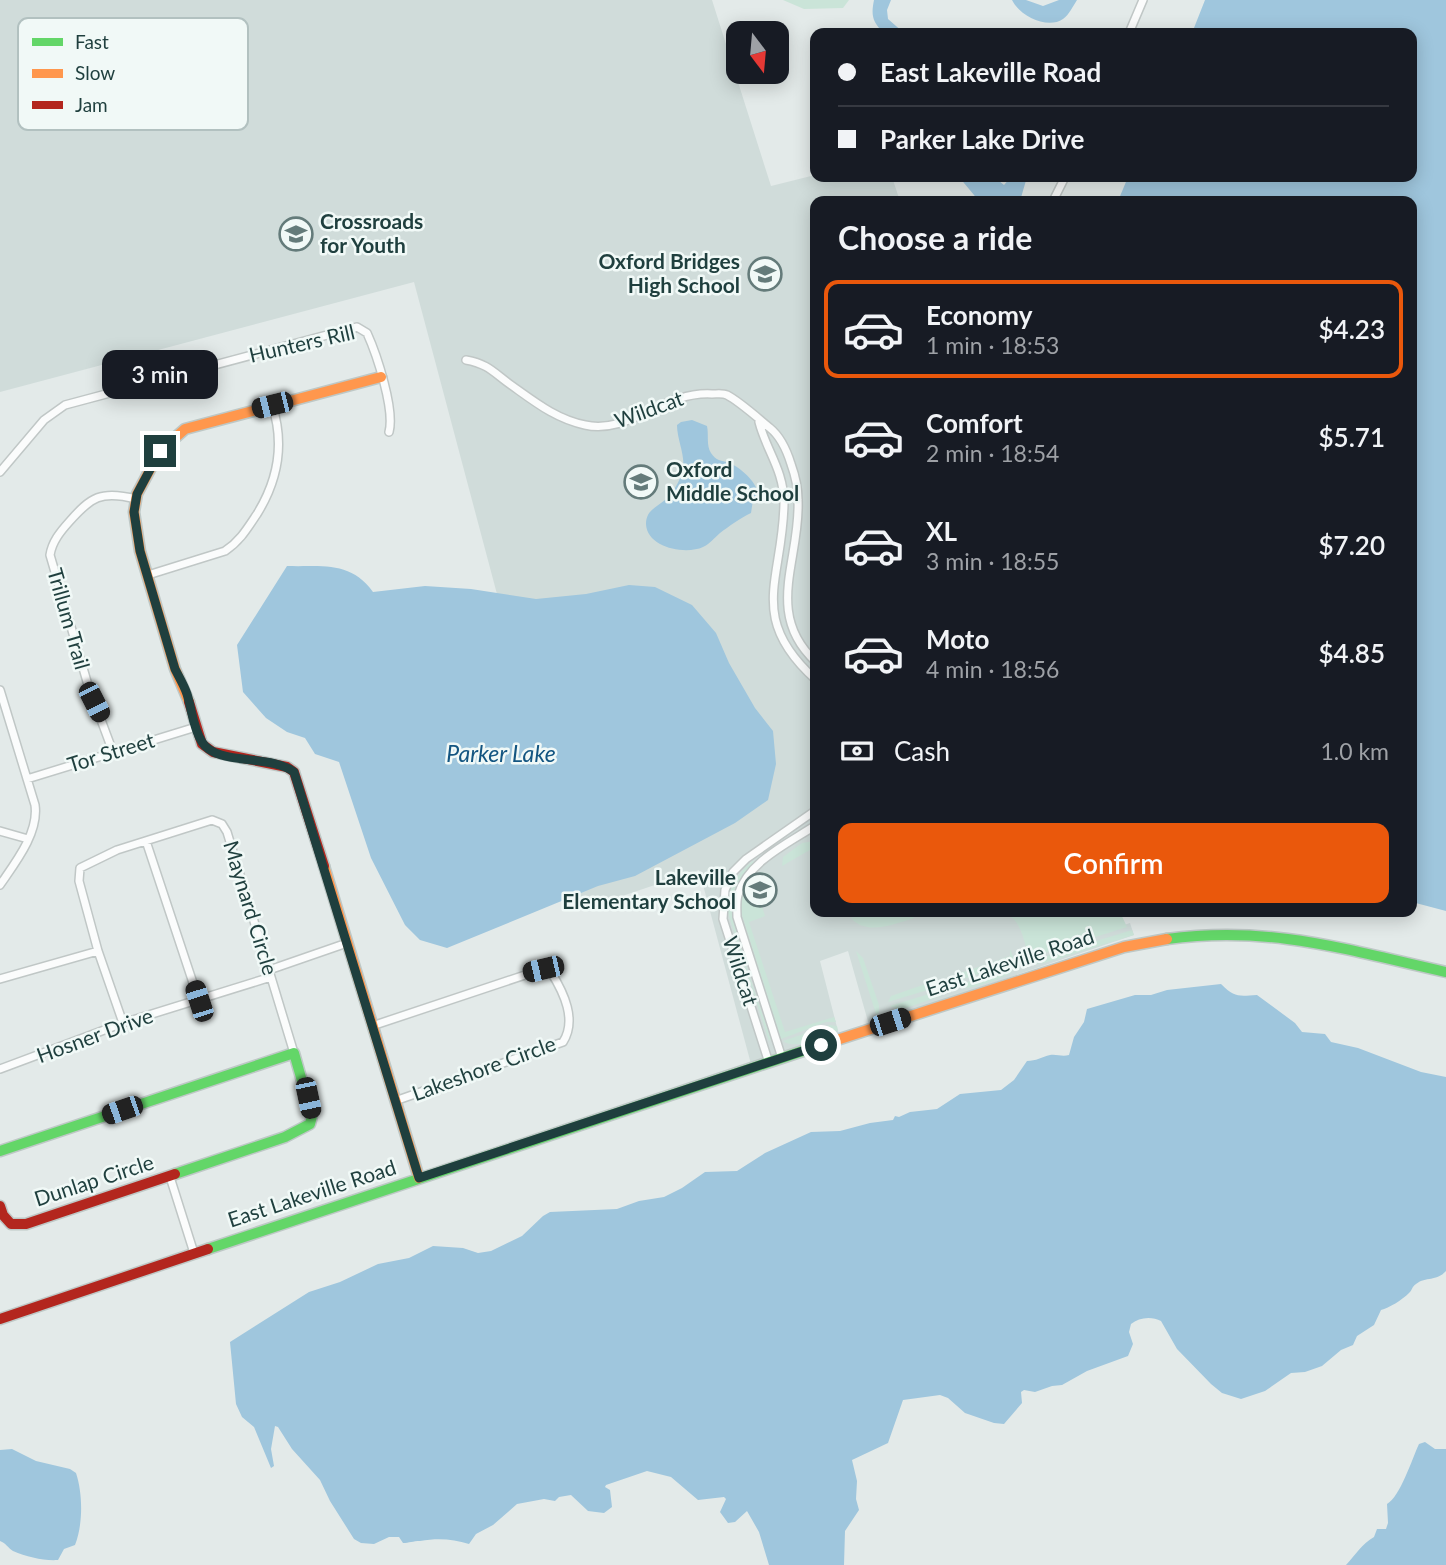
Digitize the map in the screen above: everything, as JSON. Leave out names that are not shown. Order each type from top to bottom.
[{"type":"street","points":[[1131,28],[1143,0]]},
{"type":"street","name":"Hunters Rill","points":[[0,472],[44,420],[65,405],[357,327],[364,329],[370,340],[391,408],[392,423],[389,432]]},
{"type":"street","name":"Wildcat","points":[[466,360],[482,363],[547,410],[579,424],[603,427],[620,423],[668,401],[697,393],[726,394],[772,429],[786,449],[794,474],[798,502],[787,581],[787,613],[797,638],[810,654]]},
{"type":"street","points":[[381,377],[185,429],[160,451],[136,499],[135,529],[175,669],[184,687],[202,744],[213,752],[272,762],[294,772],[419,1178]]},
{"type":"street","points":[[148,575],[225,551],[236,544],[247,530],[272,488],[277,466],[280,449],[279,425],[272,405]]},
{"type":"street","name":"Wildcat","points":[[759,421],[763,437],[774,454],[784,502],[773,579],[773,615],[789,653],[810,674]]},
{"type":"street","name":"Trillum Trail","points":[[113,752],[88,685],[50,555],[51,547],[59,534],[89,500],[118,494],[136,499]]},
{"type":"street","points":[[0,690],[37,819],[0,885]]},
{"type":"street","name":"Tor Street","points":[[27,779],[196,727]]},
{"type":"street","name":"Wildcat","points":[[769,1063],[723,919],[725,890],[733,872],[758,849],[810,814]]},
{"type":"street","name":"Maynard Circle","points":[[123,1023],[98,951],[79,881],[80,868],[117,850],[212,820],[222,824],[238,864],[294,1053]]},
{"type":"street","name":"Wildcat","points":[[782,1058],[737,917],[738,894],[745,879],[766,859],[810,829]]},
{"type":"street","points":[[0,831],[27,839]]},
{"type":"street","points":[[146,841],[199,1001]]},
{"type":"street","points":[[758,849],[766,859]]},
{"type":"street","name":"East Lakeville Road","points":[[0,1319],[1099,953],[1169,938],[1226,934],[1287,937],[1446,972]]},
{"type":"street","name":"Hosner Drive","points":[[0,1069],[123,1023],[199,1001],[347,943]]},
{"type":"street","points":[[0,979],[98,951]]},
{"type":"street","name":"Lakeshore Circle","points":[[372,1026],[543,969],[551,972],[557,982],[569,1015],[570,1030],[563,1042],[395,1101]]},
{"type":"street","points":[[0,1151],[294,1053]]},
{"type":"street","name":"Dunlap Circle","points":[[0,1206],[11,1224],[19,1225],[170,1177],[285,1137],[310,1124],[312,1116],[308,1098],[294,1053]]},
{"type":"street","name":"Dunlap Circle","points":[[170,1177],[194,1253]]},
{"type":"shaded area","points":[[0,0],[712,0],[726,44],[726,84],[739,84],[771,186],[810,176],[810,182],[894,182],[898,196],[810,196],[810,917],[1122,917],[1124,925],[1130,923],[1134,935],[869,1025],[848,951],[820,961],[839,1035],[751,1064],[699,870],[581,910],[414,282],[0,392]]},
{"type":"green space","points":[[783,0],[849,0],[843,8],[804,9]]},
{"type":"green space","points":[[810,842],[810,850],[782,866],[783,857],[802,843]]},
{"type":"green space","points":[[753,861],[755,864],[737,883],[732,910],[740,946],[771,1039],[769,1041],[728,913],[729,897],[734,883]]},
{"type":"green space","points":[[761,872],[770,874],[755,884],[765,916],[749,922],[785,1032],[834,1017],[836,1022],[826,1022],[781,1039],[741,912],[745,889]]},
{"type":"green space","points":[[1010,917],[1122,917],[1127,927],[1029,958],[1019,926]]},
{"type":"green space","points":[[851,918],[914,918],[873,927],[864,926]]},
{"type":"green space","points":[[1132,930],[1134,935],[1044,963],[1028,962]]},
{"type":"green space","points":[[1010,949],[1015,962],[957,981],[955,975],[1010,956]]},
{"type":"green space","points":[[856,951],[863,958],[879,1005],[879,1013],[876,1014]]},
{"type":"green space","points":[[1013,966],[1010,974],[983,984],[968,988],[956,986]]},
{"type":"green space","points":[[937,980],[944,985],[888,1002],[891,996]]},
{"type":"green space","points":[[945,989],[941,996],[900,1010],[890,1006]]},
{"type":"green space","points":[[830,1025],[837,1026],[838,1031],[802,1044],[788,1044],[783,1041]]},
{"type":"water","points":[[874,0],[891,0],[887,10],[888,19],[898,28],[879,28],[873,18]]},
{"type":"water","points":[[1012,0],[1026,0],[1043,6],[1059,0],[1077,0],[1065,17],[1049,23],[1027,16]]},
{"type":"water","points":[[1205,0],[1446,0],[1446,911],[1417,903],[1417,196],[1120,196],[1126,182],[1417,182],[1417,28],[1194,28]]},
{"type":"water","points":[[963,182],[1000,182],[1004,185],[1007,182],[1026,182],[1021,196],[975,196]]},
{"type":"water","points":[[692,420],[707,426],[709,450],[713,456],[743,471],[755,485],[758,494],[753,500],[751,513],[708,544],[696,549],[678,550],[653,539],[648,532],[646,519],[652,509],[671,494],[679,480],[683,461],[677,425]]},
{"type":"water","name":"Parker Lake","points":[[287,566],[324,566],[345,570],[364,582],[373,592],[425,586],[471,589],[536,599],[586,594],[629,585],[655,587],[692,605],[716,633],[729,663],[755,708],[773,731],[776,764],[768,800],[735,823],[635,876],[598,886],[447,948],[420,940],[405,925],[371,858],[339,762],[315,754],[305,738],[287,732],[266,718],[243,692],[237,645]]},
{"type":"water","points":[[1221,984],[1238,995],[1257,995],[1295,1023],[1302,1032],[1325,1034],[1331,1042],[1358,1048],[1421,1072],[1446,1077],[1446,1271],[1438,1277],[1414,1285],[1403,1298],[1381,1310],[1374,1325],[1357,1336],[1353,1345],[1341,1350],[1322,1366],[1305,1372],[1291,1373],[1265,1391],[1241,1399],[1222,1393],[1177,1349],[1161,1321],[1146,1318],[1131,1324],[1129,1332],[1133,1344],[1128,1356],[1087,1371],[1062,1385],[1035,1392],[1024,1390],[1021,1392],[1022,1403],[1004,1424],[965,1413],[948,1398],[940,1395],[903,1400],[888,1443],[852,1460],[859,1510],[845,1531],[844,1565],[769,1565],[759,1532],[747,1511],[735,1522],[728,1523],[720,1512],[726,1499],[724,1497],[698,1500],[671,1477],[647,1471],[606,1485],[610,1490],[612,1507],[604,1513],[588,1511],[571,1495],[559,1497],[555,1501],[544,1499],[517,1504],[493,1525],[476,1534],[469,1544],[439,1539],[403,1543],[399,1537],[389,1537],[374,1544],[361,1543],[354,1539],[320,1480],[275,1426],[271,1449],[274,1466],[271,1468],[254,1427],[242,1417],[236,1404],[230,1342],[309,1292],[340,1282],[378,1264],[409,1258],[433,1246],[463,1248],[478,1253],[491,1251],[522,1236],[550,1212],[617,1209],[639,1201],[664,1197],[705,1172],[737,1171],[765,1153],[811,1132],[840,1131],[893,1120],[895,1116],[910,1112],[937,1109],[960,1094],[1001,1090],[1014,1080],[1027,1061],[1050,1055],[1069,1055],[1087,1009],[1135,995]]},
{"type":"water","points":[[1425,1442],[1435,1449],[1446,1449],[1446,1565],[1346,1565],[1374,1537],[1377,1529],[1386,1529],[1387,1504],[1401,1486],[1419,1444]]},
{"type":"water","points":[[12,1449],[36,1461],[70,1469],[76,1473],[81,1500],[80,1528],[75,1545],[64,1549],[58,1560],[24,1555],[0,1541],[0,1450]]},
{"type":"traffic: fast","points":[[1167,939],[1205,935],[1275,937],[1342,948],[1446,972]]},
{"type":"traffic: fast","points":[[208,1249],[809,1049]]},
{"type":"traffic: fast","points":[[0,1151],[294,1053],[312,1116],[310,1124],[285,1137],[175,1174]]},
{"type":"traffic: slow","points":[[189,702],[175,669],[140,551],[134,512],[137,494],[160,451],[185,429],[381,377]]},
{"type":"traffic: slow","points":[[324,866],[419,1178]]},
{"type":"traffic: slow","points":[[809,1049],[1124,947],[1167,939]]},
{"type":"traffic: jam","points":[[189,702],[202,744],[213,752],[287,767],[294,772],[324,866]]},
{"type":"traffic: jam","points":[[0,1206],[3,1215],[11,1224],[26,1224],[175,1174]]},
{"type":"traffic: jam","points":[[0,1319],[208,1249]]},
{"type":"place","name":"Crossroads for Youth","points":[[296,234]]},
{"type":"place","name":"Oxford Bridges High School","points":[[765,274]]},
{"type":"place","name":"Oxford Middle School","points":[[641,482]]},
{"type":"place","name":"Lakeville Elementary School","points":[[760,890]]},
{"type":"route","points":[[160,451],[137,494],[135,529],[175,669],[184,687],[202,744],[213,752],[272,762],[294,772],[419,1178],[821,1045]]}]
